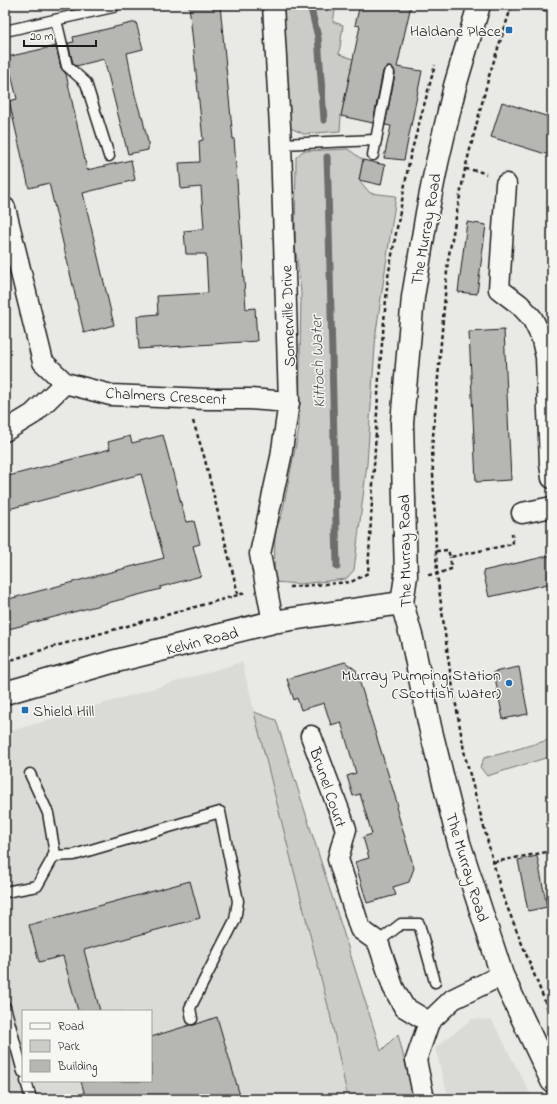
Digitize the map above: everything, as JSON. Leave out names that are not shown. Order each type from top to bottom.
[{"type":"street","name":"Somerville Drive","points":[[273,5],[281,144],[289,402],[281,457],[260,554],[273,622]]},
{"type":"street","name":"The Murray Road","points":[[479,5],[455,86],[437,163],[426,213],[413,297],[402,423],[406,576],[402,603],[412,639],[430,727],[459,842],[502,975],[552,1081]]},
{"type":"street","points":[[506,184],[499,289],[520,304],[532,318],[541,336],[546,357],[550,464],[552,478]]},
{"type":"street","name":"Chalmers Crescent","points":[[5,208],[43,362],[65,383],[111,395],[250,399],[289,402]]},
{"type":"street","points":[[5,431],[33,414],[65,383]]},
{"type":"street","points":[[522,513],[552,507]]},
{"type":"street","name":"Kelvin Road","points":[[5,693],[112,662],[273,622],[402,603]]},
{"type":"street","name":"Brunel Court","points":[[311,736],[346,829],[338,859],[360,928],[378,942]]},
{"type":"street","points":[[378,942],[393,987],[404,1007],[429,1022]]},
{"type":"street","points":[[424,1099],[416,1060],[429,1022],[454,999],[502,975]]},
{"type":"lane","points":[[5,31],[113,7],[113,5]]},
{"type":"lane","points":[[56,20],[67,66],[86,83],[109,156]]},
{"type":"lane","points":[[374,155],[388,73]]},
{"type":"lane","points":[[281,144],[376,140]]},
{"type":"lane","points":[[5,892],[37,886],[55,854],[48,813],[30,774]]},
{"type":"lane","points":[[53,856],[74,855],[220,812],[238,901],[235,920],[190,1008],[192,1019]]},
{"type":"lane","points":[[378,942],[401,924],[419,924],[434,982]]},
{"type":"lane","points":[[6,1013],[22,1069]]},
{"type":"lane","points":[[26,1082],[31,1099]]},
{"type":"path","points":[[512,5],[489,76],[467,162],[448,260],[432,448],[436,551],[437,574],[450,671],[465,756],[500,887],[552,1019]]},
{"type":"path","points":[[529,5],[552,14]]},
{"type":"path","points":[[5,662],[45,649],[238,594],[266,589],[351,582],[368,573],[379,377],[388,277],[410,157],[435,65]]},
{"type":"path","points":[[186,398],[204,456],[238,594]]},
{"type":"path","points":[[450,557],[514,544],[511,516],[522,513]]},
{"type":"path","points":[[406,576],[437,574],[451,569],[448,550],[436,551]]},
{"type":"path","points":[[494,862],[552,851]]},
{"type":"shaded area","points":[[242,662],[330,1014],[348,1099],[5,1099],[5,733]]},
{"type":"shaded area","points":[[472,1019],[492,1020],[533,1099],[449,1099],[435,1048]]},
{"type":"green space","points":[[282,5],[336,5],[333,22],[343,25],[339,54],[353,59],[341,116],[340,131],[304,134],[288,127]]},
{"type":"green space","points":[[348,149],[363,160],[359,180],[370,193],[396,196],[376,332],[367,464],[354,570],[346,579],[300,584],[274,582],[275,532],[282,514],[299,429],[301,292],[295,245],[296,157],[303,151]]},
{"type":"green space","points":[[254,712],[276,720],[381,1051],[398,1034],[414,1099],[348,1099],[330,1014]]},
{"type":"green space","points":[[552,739],[552,756],[487,776],[480,767],[484,758]]},
{"type":"building","points":[[189,5],[220,5],[233,139],[234,138],[246,309],[255,308],[257,341],[139,349],[137,316],[158,314],[157,296],[208,293],[206,254],[186,254],[184,231],[204,229],[201,187],[181,189],[179,163],[200,162],[199,141],[203,140]]},
{"type":"building","points":[[360,5],[411,5],[397,67],[422,71],[404,160],[384,158],[391,126],[385,125],[395,74],[393,68],[387,67],[383,71],[373,123],[341,116],[360,26],[355,25]]},
{"type":"building","points":[[136,22],[143,49],[127,53],[135,95],[148,142],[148,150],[128,154],[104,59],[76,66],[73,63],[68,43],[74,42],[73,37]]},
{"type":"building","points":[[56,46],[61,68],[66,74],[87,170],[131,160],[135,180],[83,193],[114,325],[84,333],[49,183],[29,188],[9,101],[17,99],[7,57]]},
{"type":"building","points":[[502,102],[552,118],[552,156],[491,137]]},
{"type":"building","points":[[363,160],[385,165],[381,185],[359,180]]},
{"type":"building","points":[[467,222],[486,225],[477,294],[458,292]]},
{"type":"building","points":[[504,330],[511,480],[476,482],[469,332]]},
{"type":"building","points":[[163,435],[186,522],[194,521],[200,544],[193,546],[201,576],[160,587],[161,589],[5,630],[5,600],[164,558],[141,474],[5,510],[5,477],[110,449],[108,442],[130,436],[132,443]]},
{"type":"building","points":[[552,555],[552,583],[489,597],[483,571]]},
{"type":"building","points":[[345,662],[356,670],[398,806],[396,807],[414,868],[409,882],[393,887],[396,895],[367,903],[355,862],[369,858],[363,837],[372,834],[360,794],[353,796],[347,776],[356,773],[341,722],[331,725],[324,703],[301,710],[297,698],[294,700],[287,679]]},
{"type":"building","name":"Murray Pumping Station (Scottish Water)","points":[[519,667],[528,714],[503,719],[494,672]]},
{"type":"building","points":[[537,856],[547,907],[528,911],[518,860]]},
{"type":"building","points":[[190,881],[200,918],[84,950],[100,1010],[78,1010],[63,956],[39,962],[29,925]]},
{"type":"building","points":[[217,1017],[241,1099],[86,1099],[81,1082],[152,1082],[152,1037]]},
{"type":"waterway","name":"Kittoch Water","points":[[310,5],[318,37],[324,120]]},
{"type":"waterway","name":"Kittoch Water","points":[[327,157],[337,567]]},
{"type":"place","name":"Haldane Place","points":[[509,30]]},
{"type":"place","name":"Murray Pumping Station (Scottish Water)","points":[[509,683]]},
{"type":"place","name":"Shield Hill","points":[[25,710]]}]
